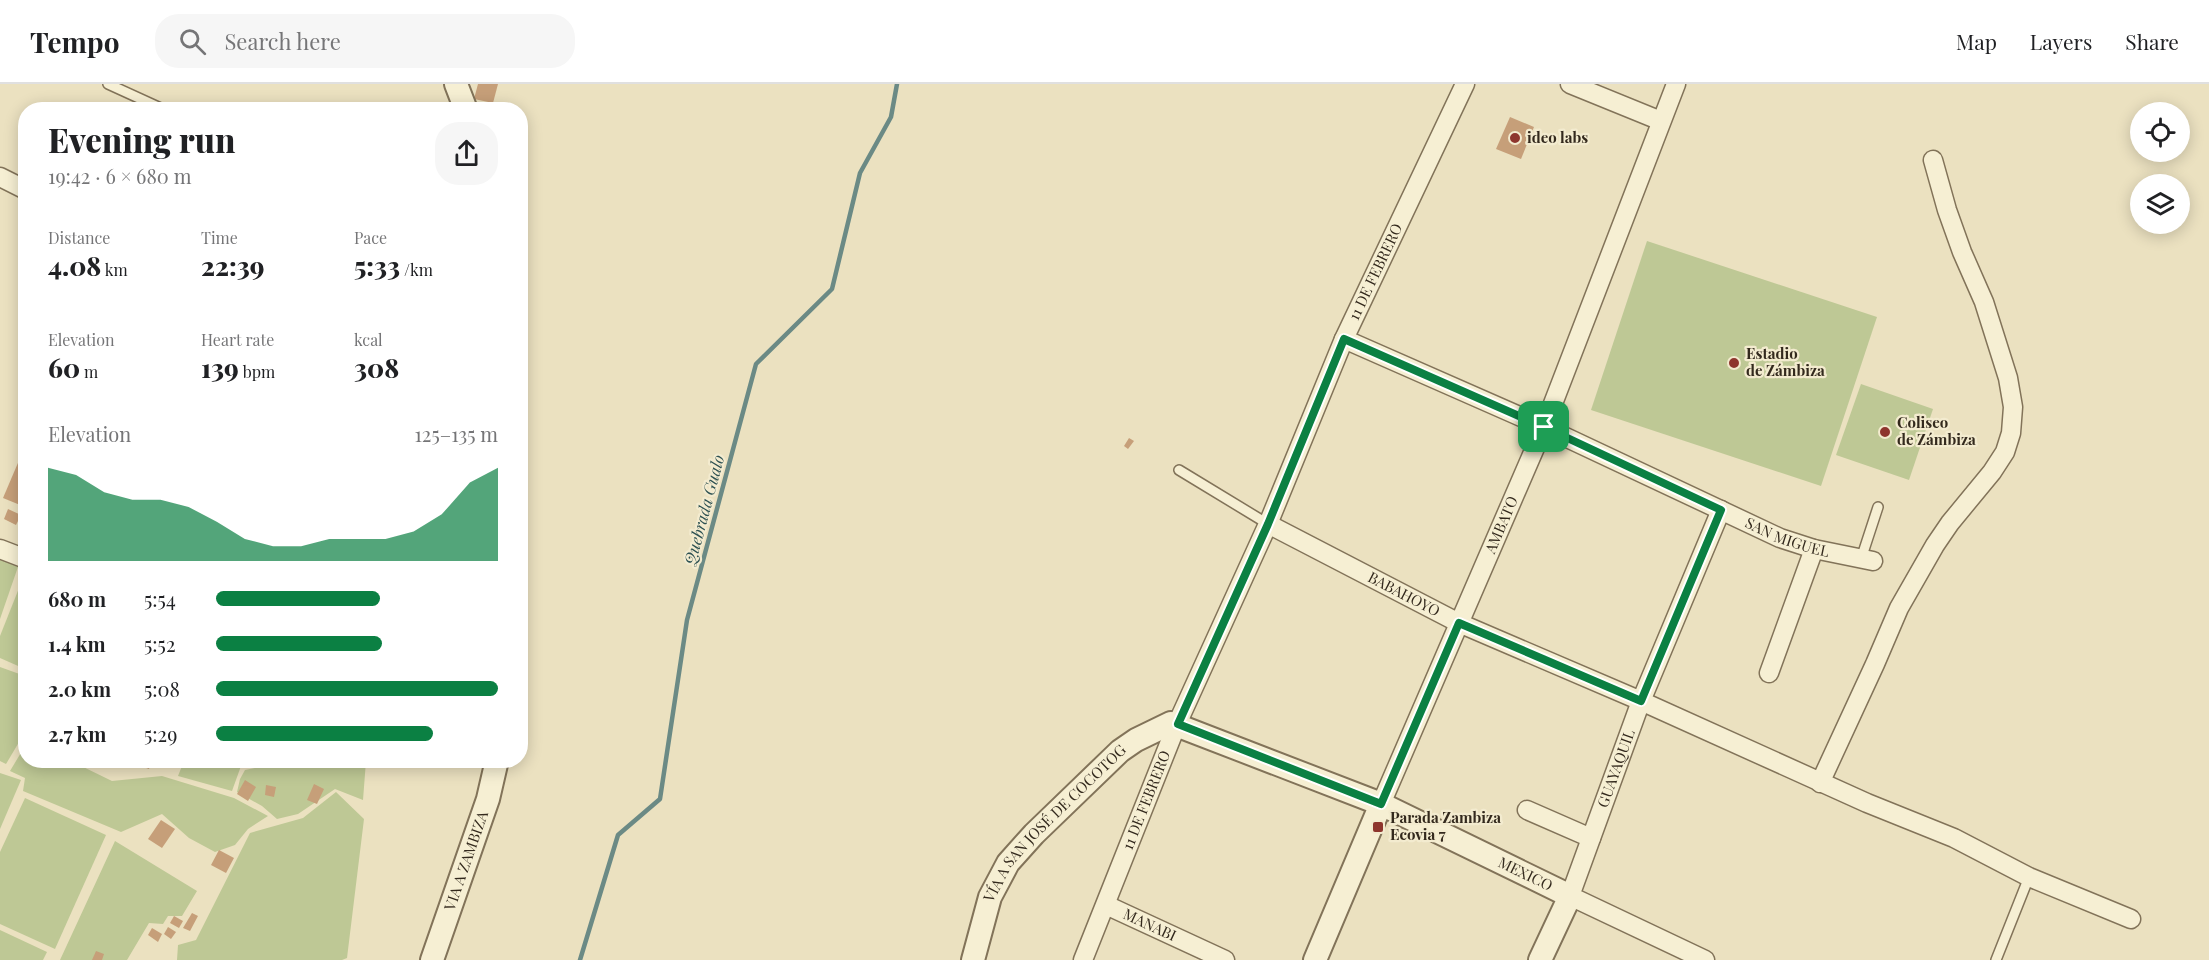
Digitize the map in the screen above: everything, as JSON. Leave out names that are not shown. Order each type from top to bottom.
[{"type":"street","points":[[456,84],[463,102]]},
{"type":"street","name":"11 DE FEBRERO","points":[[1083,960],[1178,724],[1268,524],[1344,339],[1464,84]]},
{"type":"street","points":[[1570,84],[1661,121]]},
{"type":"street","name":"AMBATO","points":[[1315,960],[1544,427],[1676,84]]},
{"type":"street","points":[[1820,783],[1899,608],[1935,545],[1999,462],[2012,433],[2013,408],[2008,378],[1984,302],[1962,252],[1933,160]]},
{"type":"street","points":[[0,177],[18,186]]},
{"type":"street","name":"SAN MIGUEL","points":[[1344,339],[1544,427],[1780,538],[1814,549],[1867,560]]},
{"type":"street","name":"GUAYAQUIL","points":[[1540,960],[1570,896],[1641,701],[1721,510]]},
{"type":"street","name":"BABAHOYO","points":[[1268,524],[1459,623],[1641,701],[1820,783],[1954,838],[2029,877],[2131,919]]},
{"type":"street","points":[[0,549],[18,556]]},
{"type":"street","points":[[1769,673],[1814,549]]},
{"type":"street","name":"VÍA A SAN JOSÉ DE COCOTOG","points":[[973,960],[990,897],[1008,863],[1034,834],[1120,751],[1136,740],[1171,723],[1178,724]]},
{"type":"street","name":"MEXICO","points":[[1178,724],[1381,804],[1705,960]]},
{"type":"street","name":"VIA A ZAMBIZA","points":[[432,960],[488,799],[495,768]]},
{"type":"street","points":[[1527,810],[1591,838]]},
{"type":"street","name":"MANABI","points":[[1106,905],[1225,960]]},
{"type":"lane","points":[[108,84],[147,102]]},
{"type":"lane","points":[[1179,470],[1268,524]]},
{"type":"lane","points":[[1867,560],[1878,507]]},
{"type":"lane","points":[[1996,960],[2029,877]]},
{"type":"green space","name":"Estadio de Zámbiza","points":[[1647,241],[1877,317],[1821,486],[1591,410]]},
{"type":"green space","name":"Coliseo de Zámbiza","points":[[1861,384],[1933,409],[1909,480],[1836,455]]},
{"type":"green space","points":[[0,557],[18,564],[18,567],[0,619]]},
{"type":"green space","points":[[18,591],[18,666],[0,658],[0,636]]},
{"type":"green space","points":[[0,667],[18,673],[18,744],[6,764],[0,761]]},
{"type":"green space","points":[[18,758],[18,768],[85,768],[112,781],[162,776],[234,798],[268,816],[248,829],[235,845],[215,852],[189,838],[162,814],[121,832],[23,791],[25,778],[10,771]]},
{"type":"green space","points":[[181,768],[240,768],[232,791],[178,776]]},
{"type":"green space","points":[[254,768],[365,768],[363,800],[335,789],[298,814],[277,819],[262,806],[237,792],[245,770]]},
{"type":"green space","points":[[0,773],[21,780],[0,829]]},
{"type":"green space","points":[[336,792],[364,819],[347,958],[342,960],[177,960],[178,945],[196,940],[250,833],[303,818]]},
{"type":"green space","points":[[25,798],[106,835],[55,949],[0,924],[0,852]]},
{"type":"green space","points":[[115,841],[197,891],[182,916],[168,916],[163,924],[149,923],[127,960],[60,960]]},
{"type":"green space","points":[[0,930],[47,952],[43,960],[0,960]]},
{"type":"building","points":[[478,84],[498,84],[493,102],[474,99]]},
{"type":"building","name":"ideo labs","points":[[1510,117],[1534,127],[1521,159],[1496,149]]},
{"type":"building","points":[[1129,438],[1134,441],[1128,449],[1124,446]]},
{"type":"building","points":[[18,463],[18,504],[3,498]]},
{"type":"building","points":[[8,509],[18,514],[16,525],[4,519]]},
{"type":"building","points":[[245,780],[256,787],[248,801],[237,794]]},
{"type":"building","points":[[314,784],[324,789],[317,804],[307,800]]},
{"type":"building","points":[[266,785],[276,787],[274,797],[265,795]]},
{"type":"building","points":[[161,820],[175,829],[162,848],[148,839]]},
{"type":"building","points":[[219,850],[234,858],[226,873],[211,865]]},
{"type":"building","points":[[192,913],[198,916],[190,931],[183,928]]},
{"type":"building","points":[[174,916],[183,921],[179,928],[170,923]]},
{"type":"building","points":[[168,927],[176,932],[171,939],[164,934]]},
{"type":"building","points":[[152,928],[162,934],[158,942],[148,935]]},
{"type":"building","points":[[96,951],[104,954],[102,960],[92,960]]},
{"type":"waterway","name":"Quebrada Gualo","points":[[580,960],[618,835],[660,799],[687,620],[756,364],[832,289],[860,173],[891,117],[897,84]]},
{"type":"place","name":"ideo labs","points":[[1515,138]]},
{"type":"place","name":"Estadio de Zámbiza","points":[[1734,363]]},
{"type":"place","name":"Coliseo de Zámbiza","points":[[1885,432]]},
{"type":"place","name":"Parada Zambiza Ecovia 7","points":[[1378,827]]},
{"type":"route","points":[[1344,339],[1544,427],[1721,510],[1641,701],[1459,623],[1381,804],[1178,724],[1268,524],[1344,339]]}]
